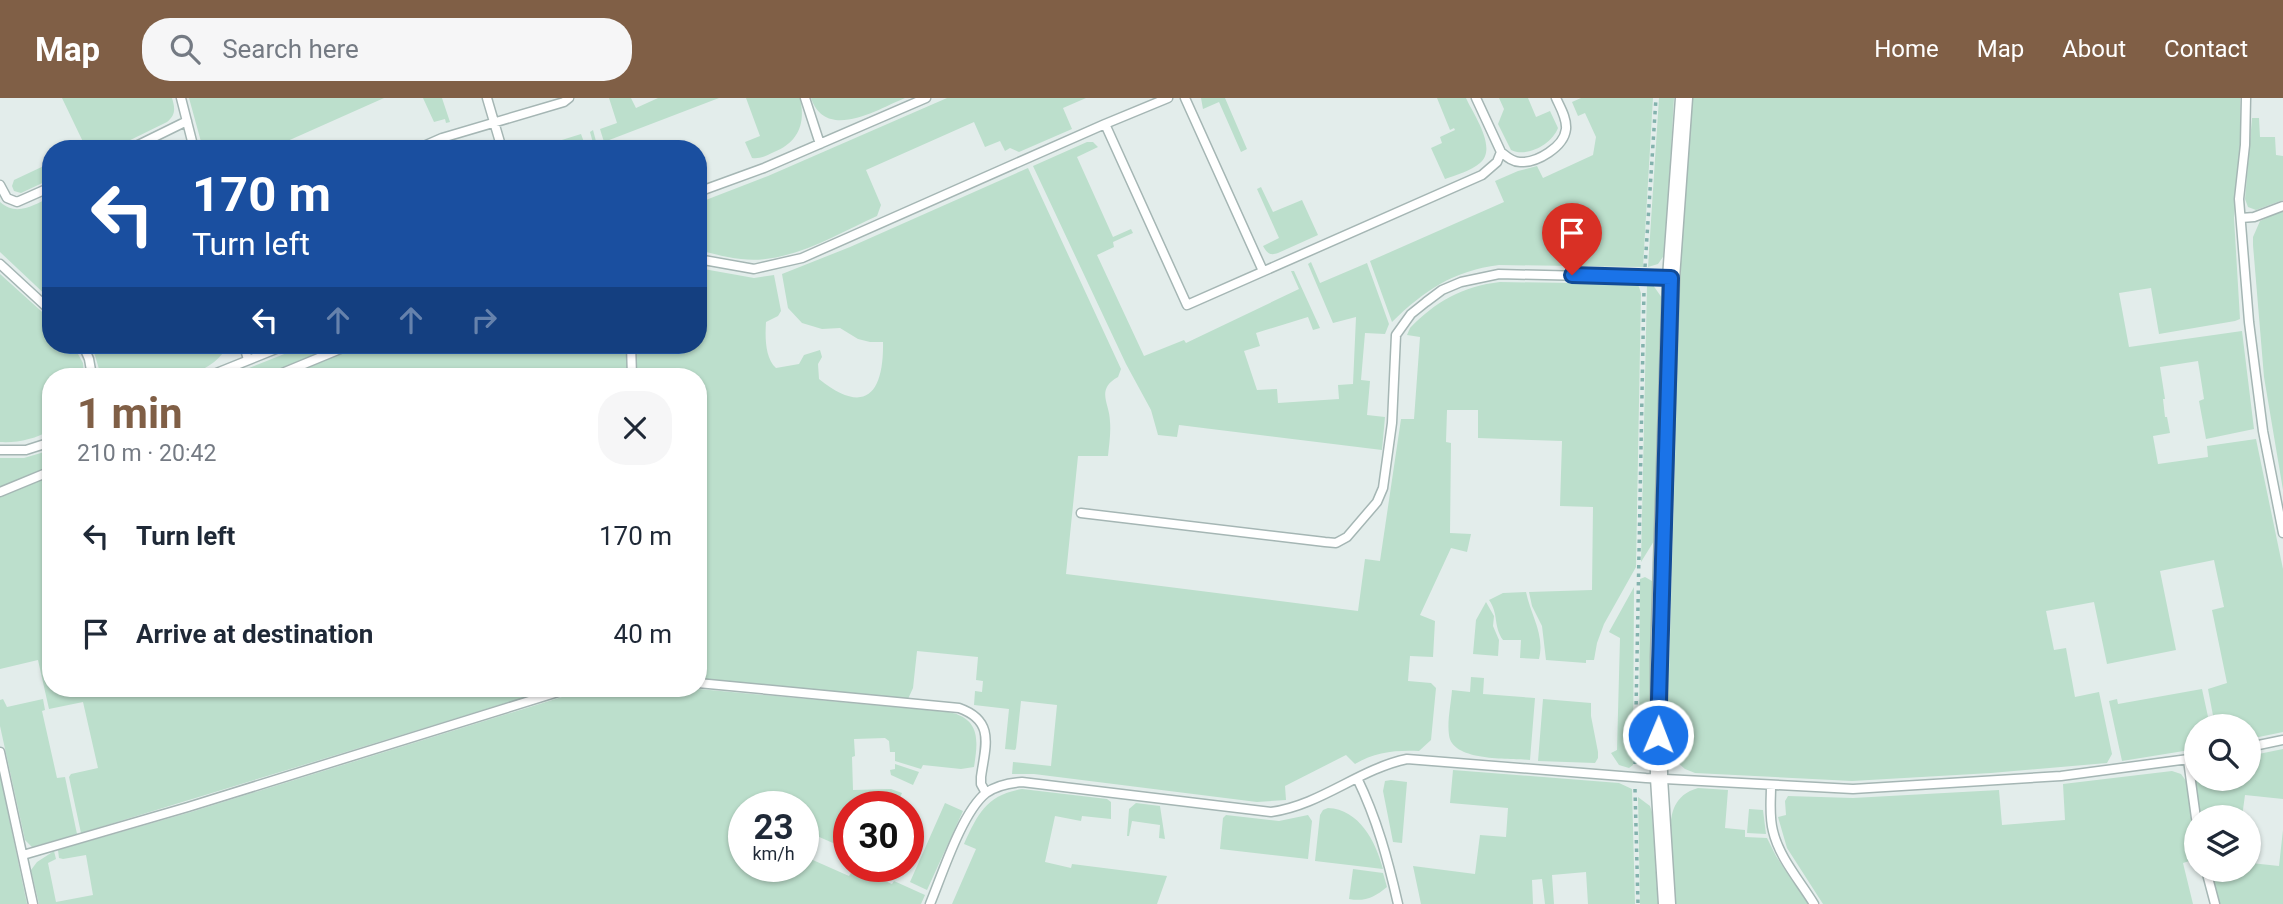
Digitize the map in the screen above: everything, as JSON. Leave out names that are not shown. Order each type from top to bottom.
[{"type":"street","points":[[1667,904],[1659,778],[1659,670],[1671,278],[1684,98]]},
{"type":"lane","points":[[181,98],[192,140]]},
{"type":"lane","points":[[487,98],[500,140]]},
{"type":"lane","points":[[437,140],[564,102],[569,98]]},
{"type":"lane","points":[[806,98],[820,144]]},
{"type":"lane","points":[[707,188],[926,98]]},
{"type":"lane","points":[[707,260],[754,268],[802,258],[1168,98]]},
{"type":"lane","points":[[1185,98],[1263,271]]},
{"type":"lane","points":[[1476,98],[1501,152],[1518,162],[1529,161],[1551,151],[1563,140],[1566,124],[1556,98]]},
{"type":"lane","points":[[2246,98],[2245,145],[2239,200],[2249,323],[2265,442],[2283,533]]},
{"type":"lane","points":[[148,140],[187,121]]},
{"type":"lane","points":[[1105,124],[1187,305],[1482,175],[1497,162],[1501,152]]},
{"type":"lane","points":[[0,185],[7,198],[17,202],[42,191]]},
{"type":"lane","points":[[2241,218],[2254,217],[2283,206]]},
{"type":"lane","points":[[0,264],[42,303]]},
{"type":"lane","points":[[1081,513],[1339,542],[1360,523],[1377,502],[1383,488],[1392,424],[1396,335],[1411,314],[1443,290],[1478,277],[1499,274],[1671,278]]},
{"type":"lane","points":[[246,354],[248,360]]},
{"type":"lane","points":[[228,368],[263,354]]},
{"type":"lane","points":[[294,368],[328,354]]},
{"type":"lane","points":[[0,450],[26,450],[42,445]]},
{"type":"lane","points":[[0,492],[42,475]]},
{"type":"lane","points":[[707,684],[959,708],[970,712],[986,732],[981,784],[986,793]]},
{"type":"lane","points":[[23,855],[188,807],[541,697]]},
{"type":"lane","points":[[2261,745],[2283,740]]},
{"type":"lane","points":[[0,752],[33,904]]},
{"type":"lane","points":[[930,904],[971,811],[986,793],[998,786],[1022,782],[1271,812],[1304,805],[1377,768],[1407,759],[1635,777],[1853,789],[2061,776],[2184,760]]},
{"type":"lane","points":[[1357,778],[1371,807],[1387,853],[1398,904]]},
{"type":"lane","points":[[1771,786],[1773,831],[1781,852],[1814,904]]},
{"type":"lane","points":[[2209,882],[2214,904]]},
{"type":"path","points":[[1638,904],[1635,777],[1645,276],[1656,98]]},
{"type":"green space","points":[[62,98],[172,98],[172,117],[130,140],[82,140]]},
{"type":"green space","points":[[189,98],[384,98],[290,140],[201,140]]},
{"type":"green space","points":[[423,98],[442,98],[450,122],[446,123],[445,119],[434,122]]},
{"type":"green space","points":[[609,98],[631,98],[636,108],[658,98],[719,98],[603,140],[600,129],[617,123]]},
{"type":"green space","points":[[746,98],[800,98],[801,124],[789,143],[760,158],[752,158],[745,142],[760,136]]},
{"type":"green space","points":[[811,98],[905,98],[854,119],[840,120],[828,118],[818,111]]},
{"type":"green space","points":[[947,98],[1086,98],[1063,108],[1072,129],[1019,152],[1010,148],[1005,151],[1000,141],[985,147],[974,122],[866,170],[881,205],[877,216],[812,246],[794,253],[759,260],[707,252],[707,200]]},
{"type":"green space","points":[[1201,98],[1225,98],[1247,149],[1241,152],[1219,102],[1203,109]]},
{"type":"green space","points":[[1437,98],[1466,98],[1482,131],[1486,149],[1485,157],[1476,166],[1445,179],[1431,148],[1442,143],[1440,137],[1455,130],[1450,130]]},
{"type":"green space","points":[[1499,98],[1528,98],[1536,117],[1550,111],[1558,128],[1555,134],[1545,144],[1531,151],[1511,150],[1498,124],[1504,109]]},
{"type":"green space","points":[[1581,98],[1653,98],[1643,267],[1499,265],[1483,268],[1454,277],[1428,291],[1392,322],[1370,261],[1504,202],[1495,181],[1537,166],[1543,178],[1593,155],[1596,137],[1585,113],[1578,116],[1572,102]]},
{"type":"green space","points":[[1659,98],[1674,98],[1665,254],[1658,264],[1648,267]]},
{"type":"green space","points":[[1691,98],[2240,98],[2241,145],[2234,218],[2240,319],[2159,334],[2151,288],[2119,293],[2129,347],[2242,331],[2254,429],[2206,439],[2199,401],[2204,399],[2198,361],[2160,367],[2165,417],[2170,433],[2153,436],[2158,464],[2208,457],[2207,446],[2256,439],[2283,569],[2283,732],[2261,737],[2261,714],[2213,714],[2208,689],[2227,683],[2212,610],[2224,607],[2214,560],[2160,571],[2176,650],[2107,664],[2094,602],[2046,611],[2054,650],[2066,648],[2075,697],[2099,692],[2112,754],[2107,763],[1852,781],[1695,773],[1685,769],[1678,763],[1667,742],[1680,278]]},
{"type":"green space","points":[[2252,118],[2259,118],[2260,137],[2275,137],[2276,155],[2283,156],[2283,200],[2256,210],[2248,207],[2245,199]]},
{"type":"green space","points":[[593,130],[596,140],[592,140],[590,132]]},
{"type":"green space","points":[[581,134],[583,140],[562,140]]},
{"type":"green space","points":[[1087,142],[1093,142],[1098,147],[1077,157],[1113,237],[1131,229],[1133,233],[1113,242],[1114,247],[1097,255],[1144,356],[1184,340],[1186,343],[1299,289],[1291,271],[1294,271],[1320,328],[1313,330],[1308,317],[1256,333],[1260,346],[1244,351],[1257,390],[1277,389],[1278,403],[1339,399],[1338,385],[1353,384],[1356,317],[1333,323],[1308,264],[1311,262],[1320,283],[1367,263],[1389,324],[1385,334],[1365,333],[1361,380],[1370,381],[1367,415],[1385,417],[1382,450],[1179,425],[1177,437],[1158,435],[1151,410],[1126,364],[1033,166]]},
{"type":"green space","points":[[42,167],[42,183],[21,193],[14,191],[14,180]]},
{"type":"green space","points":[[1028,168],[1121,369],[1118,377],[1105,392],[1110,426],[1108,456],[1078,456],[1066,574],[1358,611],[1365,559],[1380,561],[1401,419],[1414,419],[1420,337],[1407,335],[1410,328],[1429,310],[1450,297],[1487,284],[1638,284],[1641,293],[1636,567],[1604,624],[1594,660],[1586,660],[1586,663],[1546,660],[1542,626],[1532,606],[1529,592],[1592,590],[1593,507],[1560,506],[1562,441],[1478,438],[1478,410],[1447,410],[1446,442],[1451,443],[1450,533],[1471,534],[1467,552],[1451,548],[1420,615],[1435,621],[1433,657],[1410,656],[1408,681],[1431,683],[1436,688],[1431,740],[1419,751],[1386,753],[1355,764],[1346,755],[1285,786],[1286,800],[1257,802],[1034,774],[1012,774],[1013,762],[1051,766],[1057,705],[1021,701],[1016,748],[1005,749],[1009,709],[974,705],[975,691],[982,692],[983,681],[976,680],[978,657],[917,651],[913,688],[908,699],[707,680],[707,368],[636,368],[636,354],[707,354],[707,270],[754,278],[774,275],[781,311],[778,316],[766,322],[767,347],[772,364],[776,368],[799,364],[804,355],[820,350],[822,357],[818,364],[819,379],[849,396],[869,394],[880,375],[883,342],[858,339],[840,328],[822,329],[802,323],[788,308],[782,274],[850,247]]},
{"type":"green space","points":[[1261,187],[1273,212],[1302,200],[1318,235],[1278,253],[1267,252],[1263,246],[1279,238],[1257,189]]},
{"type":"green space","points":[[42,201],[42,292],[0,252],[0,202],[13,209]]},
{"type":"green space","points":[[2283,210],[2283,490],[2264,377],[2253,237],[2260,221]]},
{"type":"green space","points":[[0,274],[42,312],[42,354],[78,354],[83,368],[42,368],[42,434],[13,442],[0,442]]},
{"type":"green space","points":[[1647,285],[1653,285],[1662,298],[1654,541],[1641,562]]},
{"type":"green space","points":[[95,354],[222,354],[204,368],[99,368]]},
{"type":"green space","points":[[284,354],[316,354],[282,368],[249,368]]},
{"type":"green space","points":[[339,354],[627,354],[627,368],[305,368]]},
{"type":"green space","points":[[42,453],[42,470],[0,488],[0,458],[24,458]]},
{"type":"green space","points":[[42,479],[42,678],[38,660],[0,669],[0,497]]},
{"type":"green space","points":[[1645,577],[1652,581],[1653,585],[1650,744],[1639,757],[1640,579]]},
{"type":"green space","points":[[1634,587],[1633,765],[1629,768],[1619,765],[1611,753],[1617,750],[1620,638],[1609,632]]},
{"type":"green space","points":[[1526,592],[1539,633],[1539,659],[1520,658],[1521,640],[1503,640],[1489,600],[1503,593]]},
{"type":"green space","points":[[1486,602],[1494,616],[1493,626],[1499,640],[1498,656],[1473,654],[1476,620]]},
{"type":"green space","points":[[1471,677],[1484,678],[1483,694],[1535,698],[1530,760],[1483,757],[1460,750],[1453,744],[1449,735],[1452,690],[1470,692]]},
{"type":"green space","points":[[2202,689],[2207,714],[2184,714],[2184,751],[2122,761],[2109,701],[2117,699],[2118,704]]},
{"type":"green space","points":[[707,690],[949,712],[967,720],[975,732],[974,767],[961,769],[923,765],[921,769],[895,761],[895,752],[890,752],[889,741],[885,738],[854,739],[853,790],[896,791],[833,791],[833,843],[819,837],[819,791],[728,791],[728,882],[819,882],[819,863],[833,869],[833,882],[896,882],[925,895],[921,904],[39,904],[31,870],[37,862],[54,851],[56,859],[48,863],[56,902],[93,895],[86,855],[59,858],[58,850],[191,812],[562,697],[707,697]]},
{"type":"green space","points":[[46,697],[526,697],[81,833],[69,777],[71,774],[98,768],[83,702],[49,709]]},
{"type":"green space","points":[[3,699],[7,707],[43,699],[45,710],[42,711],[57,778],[65,777],[77,834],[32,847],[25,840],[0,726],[0,700]]},
{"type":"green space","points":[[1543,699],[1591,703],[1598,752],[1595,763],[1538,761]]},
{"type":"green space","points":[[2283,749],[2283,799],[2245,795],[2244,805],[2199,805],[2197,791],[2261,791],[2261,754]]},
{"type":"green space","points":[[895,764],[919,772],[913,785],[891,775],[890,770],[895,769]]},
{"type":"green space","points":[[1453,770],[1619,783],[1632,789],[1635,904],[1588,904],[1586,872],[1552,875],[1554,904],[1545,904],[1542,879],[1532,880],[1533,904],[1421,904],[1413,866],[1475,874],[1480,835],[1506,837],[1508,808],[1450,803]]},
{"type":"green space","points":[[2172,771],[2181,774],[2184,778],[2184,791],[2188,791],[2190,805],[2184,805],[2184,882],[2188,882],[2193,904],[1823,904],[1787,848],[1778,817],[1786,815],[1785,801],[1788,796],[1853,798],[1999,790],[2002,825],[2065,820],[2063,784]]},
{"type":"green space","points":[[0,775],[27,904],[0,904]]},
{"type":"green space","points":[[1385,781],[1407,782],[1402,843],[1393,842],[1383,791]]},
{"type":"green space","points":[[1698,788],[1728,790],[1725,828],[1745,830],[1745,837],[1767,838],[1808,904],[1675,904],[1672,814],[1680,798]]},
{"type":"green space","points":[[1022,789],[1107,799],[1111,802],[1111,819],[1082,816],[1081,821],[1055,816],[1045,862],[1071,868],[1072,864],[1167,876],[1157,904],[952,904],[976,849],[964,844],[974,823],[992,801]]},
{"type":"green space","points":[[1638,797],[1650,806],[1652,812],[1658,904],[1640,904]]},
{"type":"green space","points":[[945,803],[963,811],[927,890],[910,882],[924,882],[924,850]]},
{"type":"green space","points":[[1136,803],[1160,806],[1165,839],[1159,838],[1160,825],[1132,821],[1127,836],[1129,809]]},
{"type":"green space","points":[[1328,808],[1349,814],[1357,821],[1371,838],[1383,869],[1315,861],[1320,815]]},
{"type":"green space","points":[[1749,809],[1763,810],[1766,834],[1747,833]]},
{"type":"green space","points":[[1226,815],[1279,821],[1308,815],[1312,821],[1308,859],[1220,849],[1223,818]]},
{"type":"green space","points":[[2283,830],[2283,904],[2219,904],[2214,882],[2261,882],[2261,864],[2279,866]]},
{"type":"green space","points":[[1353,869],[1383,873],[1387,887],[1370,898],[1349,899]]},
{"type":"route","points":[[1572,275],[1671,278],[1658,735]]}]
